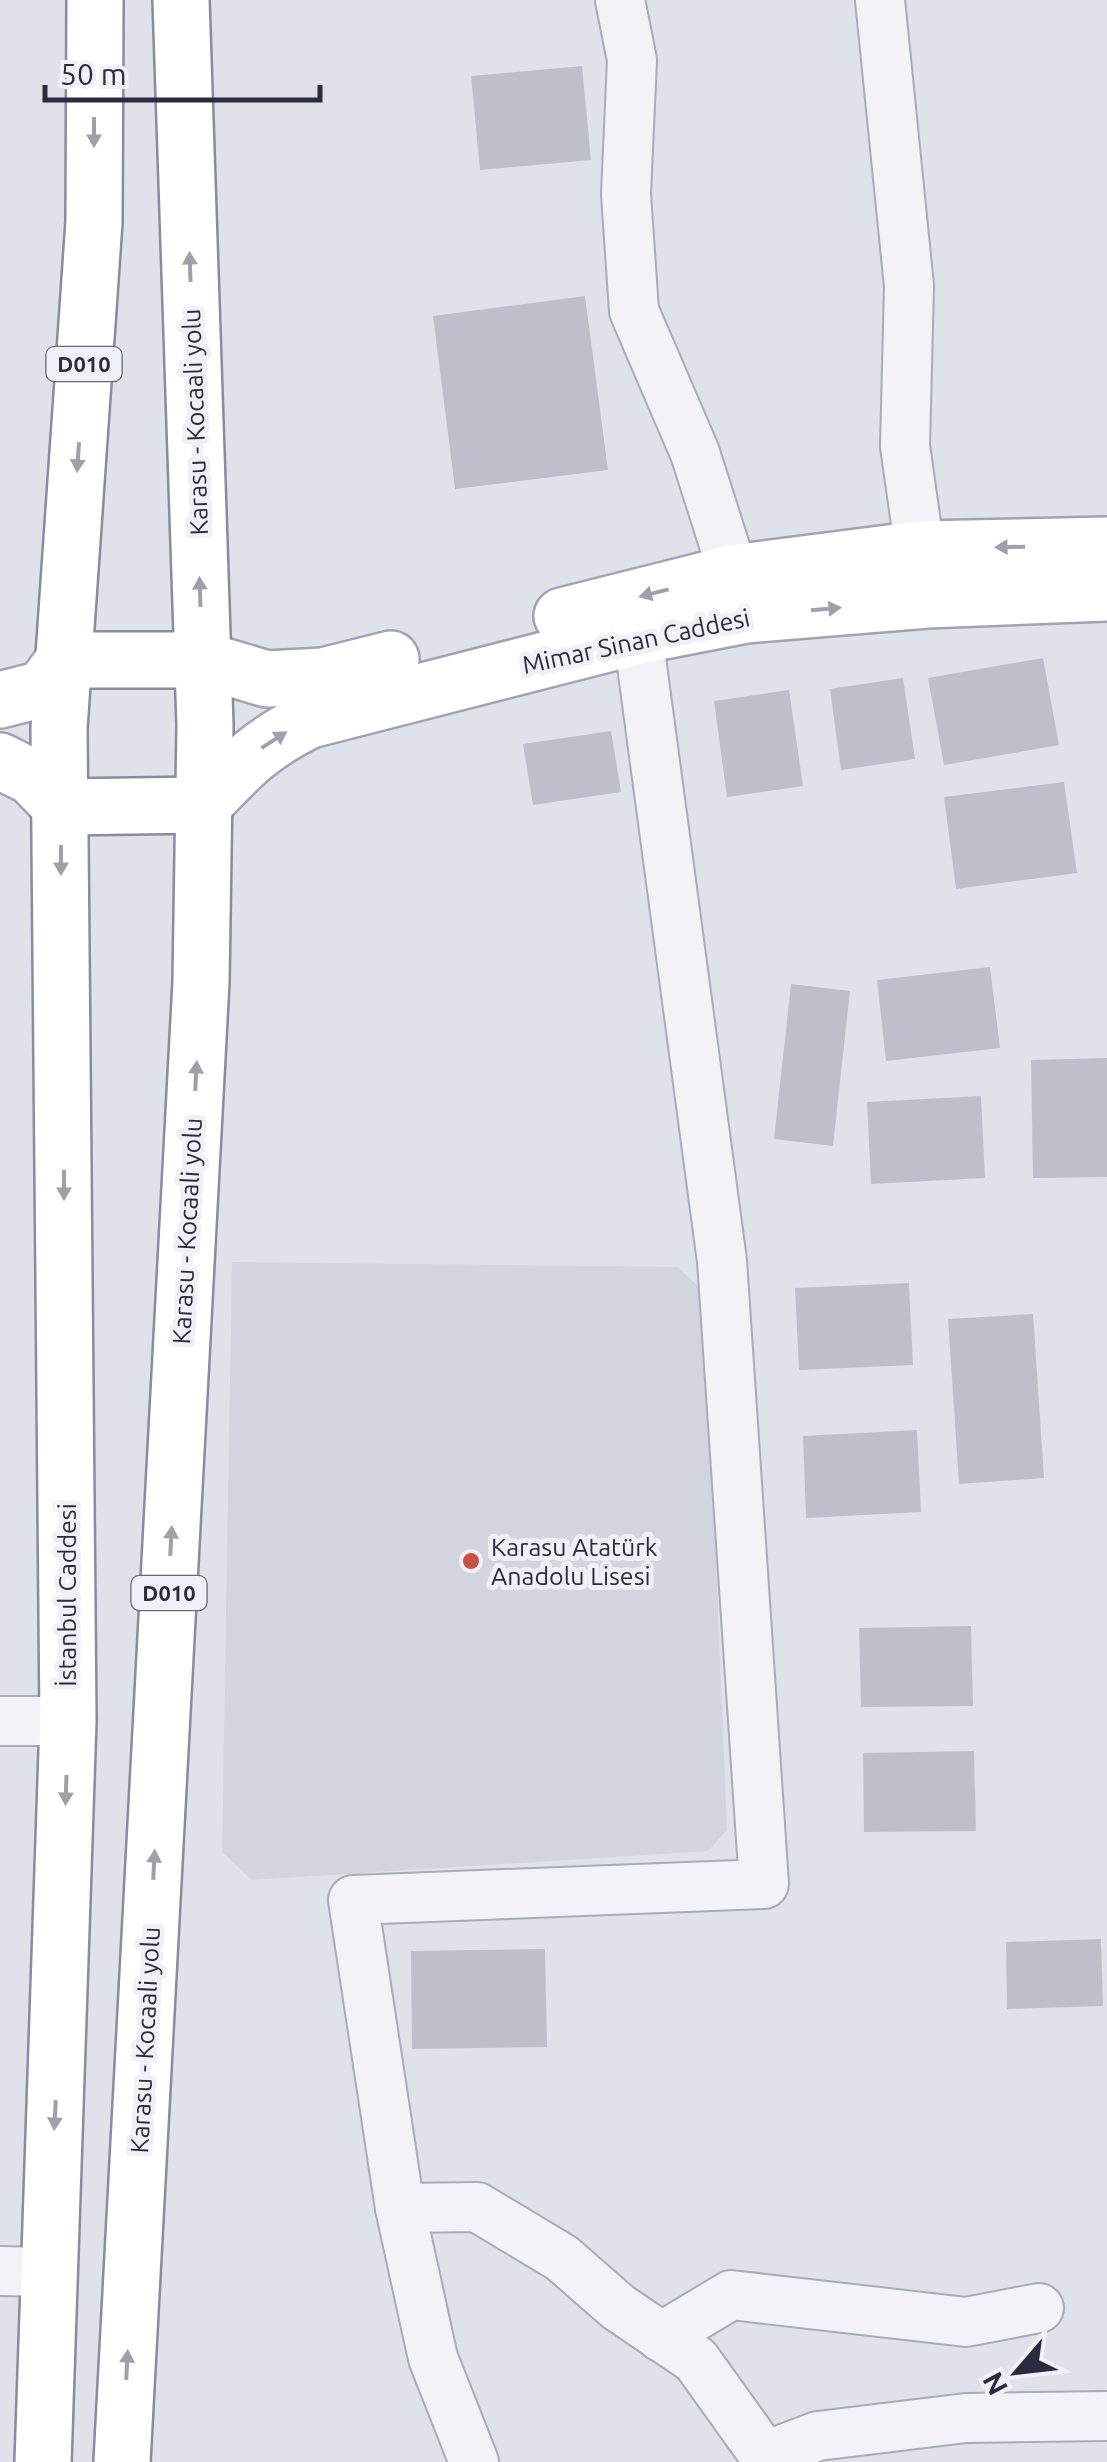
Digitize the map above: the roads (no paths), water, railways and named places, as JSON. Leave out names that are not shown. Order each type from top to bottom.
[{"type":"main road","name":"D010","points":[[64,660],[94,222],[95,0]]},
{"type":"main road","name":"Karasu - Kocaali yolu","points":[[122,2462],[201,982],[202,660],[182,0]]},
{"type":"main road","name":"Mimar Sinan Caddesi","points":[[64,660],[202,660],[267,679],[323,676],[740,594],[923,574],[1107,545]]},
{"type":"main road","name":"Mimar Sinan Caddesi","points":[[923,574],[1107,592]]},
{"type":"main road","name":"Mimar Sinan Caddesi","points":[[203,806],[273,738],[310,720],[638,636],[740,594]]},
{"type":"main road","points":[[0,700],[43,689],[64,660]]},
{"type":"main road","name":"İstanbul Caddesi","points":[[44,2462],[24,2272],[60,2020],[68,1720],[60,807],[64,660]]},
{"type":"main road","points":[[0,760],[32,777],[60,807],[203,806]]},
{"type":"street","points":[[620,0],[632,60],[626,194],[634,311],[695,453],[740,594]]},
{"type":"street","points":[[880,0],[909,286],[905,446],[923,574]]},
{"type":"street","points":[[474,2462],[434,2358],[400,2208],[352,1900],[764,1884],[722,1260],[638,636]]},
{"type":"street","points":[[0,1721],[68,1720]]},
{"type":"street","points":[[400,2208],[478,2208],[562,2258],[618,2307],[696,2360],[766,2460],[818,2436],[966,2418],[1107,2416]]},
{"type":"street","points":[[661,2337],[730,2295],[966,2322],[1039,2308]]},
{"type":"place","name":"Karasu Atatürk Anadolu Lisesi","points":[[471,1561]]}]
